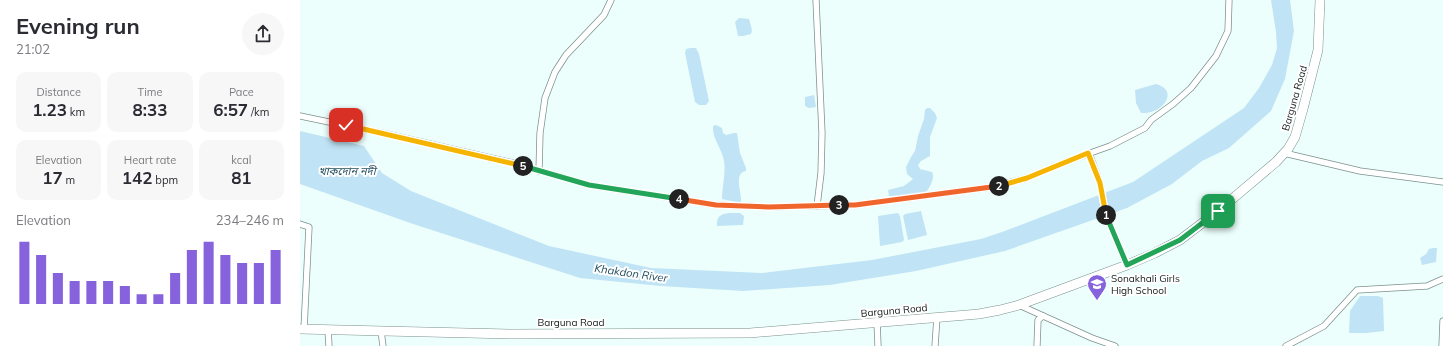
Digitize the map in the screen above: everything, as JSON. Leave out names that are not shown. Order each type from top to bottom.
[{"type":"main road","name":"Barguna Road","points":[[302,329],[512,334],[750,333],[979,314],[1020,305],[1127,265],[1180,240],[1218,211],[1276,162],[1288,149],[1295,136],[1303,109],[1318,50],[1320,0]]},
{"type":"street","points":[[539,171],[540,133],[545,98],[555,72],[566,55],[604,15],[611,0]]},
{"type":"street","points":[[816,0],[822,133],[821,173],[817,206]]},
{"type":"street","points":[[300,116],[513,163],[539,171],[556,174],[589,185],[716,205],[769,207],[855,205],[992,187],[1027,178],[1088,153],[1110,146],[1144,128],[1151,120],[1173,104],[1191,88],[1216,56],[1228,31],[1229,0]]},
{"type":"street","points":[[1088,153],[1100,183],[1107,217],[1127,265]]},
{"type":"street","points":[[1284,153],[1360,171],[1443,182]]},
{"type":"street","points":[[300,224],[310,227],[302,329]]},
{"type":"street","points":[[1286,346],[1324,326],[1357,290],[1427,286],[1443,279]]},
{"type":"street","points":[[1020,305],[1092,338],[1115,346]]},
{"type":"street","points":[[1037,346],[1038,320],[1043,316]]},
{"type":"street","points":[[935,346],[937,317]]},
{"type":"street","points":[[1442,346],[1443,321]]},
{"type":"street","points":[[877,322],[878,346]]},
{"type":"street","points":[[328,330],[329,346]]},
{"type":"street","points":[[381,331],[382,346]]},
{"type":"water","name":"খাকদোন নদী","points":[[1271,0],[1290,0],[1294,31],[1285,79],[1271,111],[1229,148],[1202,161],[1172,184],[1127,208],[1005,251],[916,271],[830,285],[743,291],[661,286],[580,278],[413,224],[300,184],[300,131],[364,146],[382,173],[411,191],[549,246],[651,268],[762,273],[872,260],[981,239],[1133,182],[1244,108],[1259,88],[1272,65],[1277,48]]},
{"type":"water","points":[[739,18],[749,19],[752,30],[751,34],[738,36],[735,22]]},
{"type":"water","points":[[696,48],[699,54],[709,101],[706,105],[699,105],[695,102],[685,53],[686,49]]},
{"type":"water","points":[[1156,84],[1166,90],[1168,94],[1165,103],[1156,110],[1141,113],[1136,103],[1135,90]]},
{"type":"water","points":[[814,95],[816,107],[809,108],[805,106],[805,97]]},
{"type":"water","points":[[930,108],[935,113],[937,118],[930,137],[930,156],[921,161],[918,165],[920,169],[932,172],[933,178],[931,184],[926,192],[919,195],[896,197],[889,196],[888,190],[904,186],[913,179],[907,174],[906,167],[915,151],[925,110]]},
{"type":"water","points":[[716,125],[722,128],[723,133],[726,135],[737,133],[740,153],[746,168],[746,171],[740,175],[739,179],[741,198],[740,203],[722,199],[724,166],[723,156],[713,131],[713,126]]},
{"type":"water","points":[[921,211],[927,235],[908,240],[903,216],[905,214]]},
{"type":"water","points":[[729,213],[740,213],[744,216],[743,225],[717,226],[718,218]]},
{"type":"water","points":[[898,213],[900,216],[904,240],[902,242],[880,246],[878,216]]},
{"type":"water","points":[[1437,248],[1436,262],[1422,265],[1420,258],[1426,254],[1429,249]]},
{"type":"water","points":[[1360,296],[1378,296],[1383,298],[1384,331],[1349,333],[1350,311]]},
{"type":"place","name":"Sonakhali Girls High School","points":[[1097,301]]},
{"type":"route","points":[[346,125],[513,163],[539,171],[556,174],[589,185],[716,205],[769,207],[855,205],[992,187],[1027,178],[1088,153],[1100,183],[1107,217],[1127,265],[1180,240],[1218,211]]},
{"type":"water label","name":"Khakdon River","points":[[631,273]]}]
